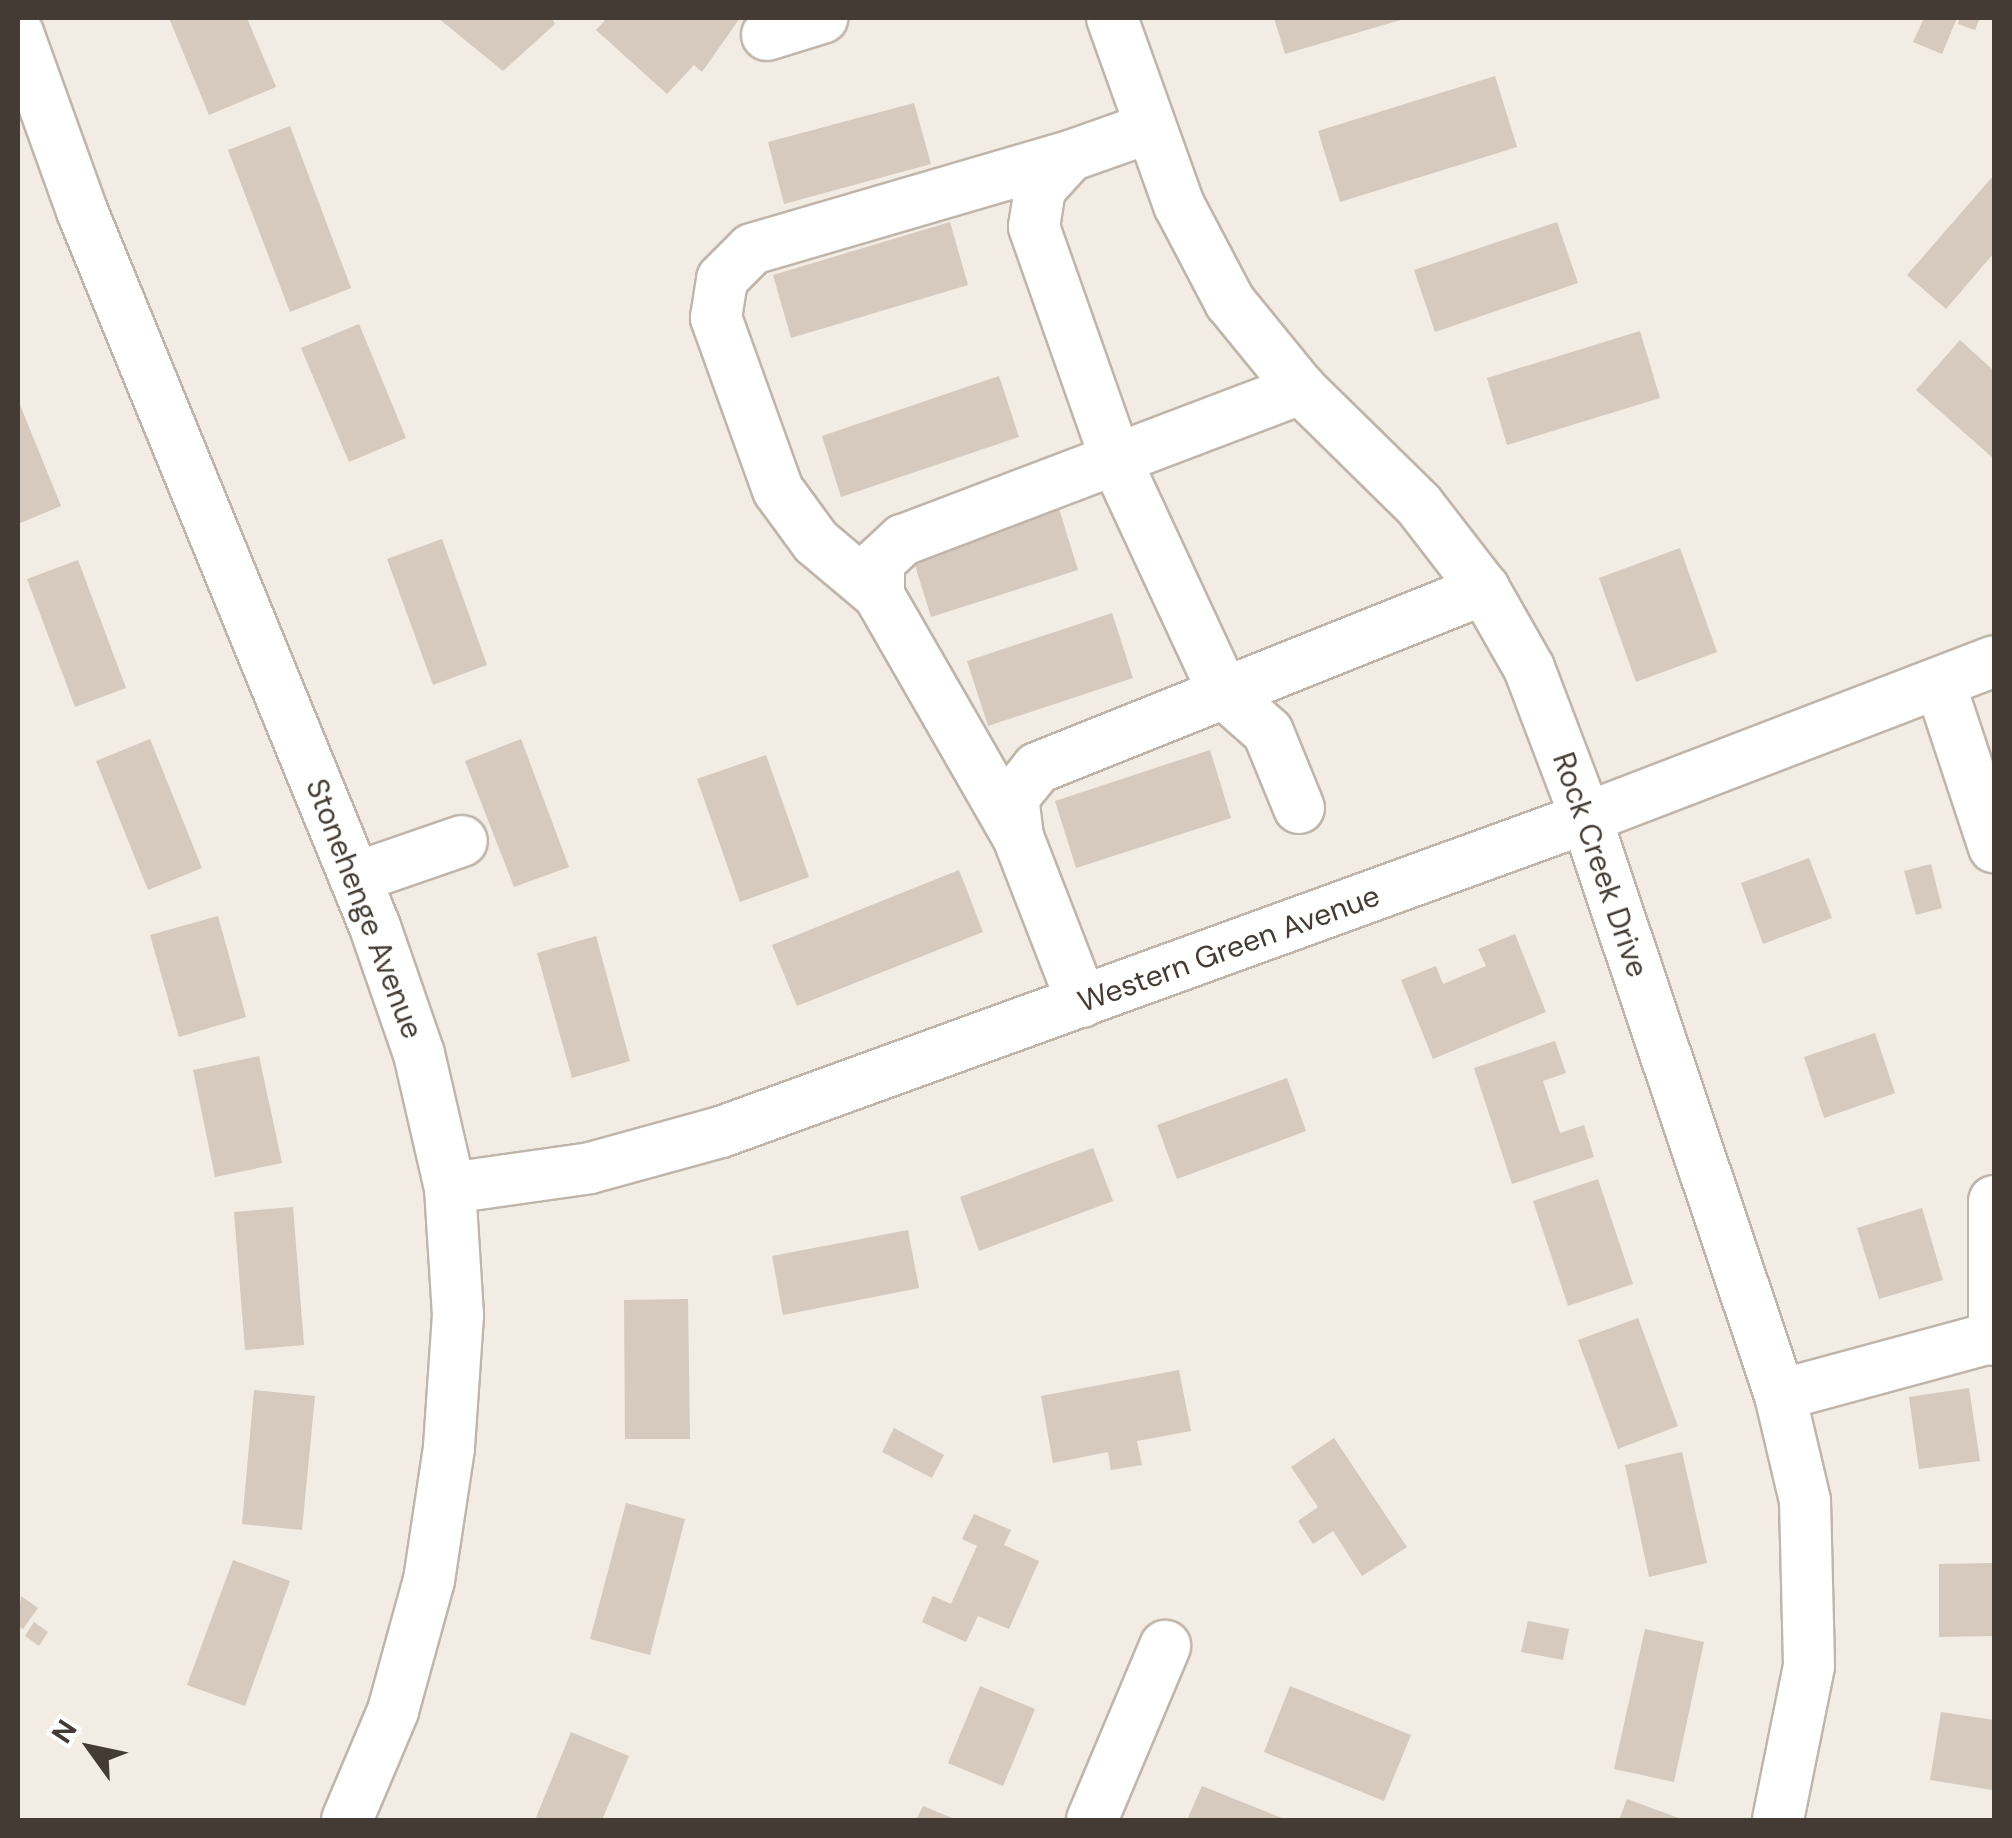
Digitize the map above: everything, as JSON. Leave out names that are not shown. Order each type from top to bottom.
[{"type":"street","points":[[767,35],[822,18]]},
{"type":"street","name":"Rock Creek Drive","points":[[1112,18],[1179,205],[1230,302],[1301,388],[1419,505],[1484,589],[1529,668],[1586,818],[1780,1395],[1805,1501],[1812,1610],[1800,1720],[1778,1820]]},
{"type":"street","name":"Stonehenge Avenue","points":[[18,34],[82,211],[355,878],[419,1054],[450,1188],[458,1315],[449,1448],[429,1580],[393,1711],[347,1820]]},
{"type":"street","points":[[1082,1002],[1018,837],[879,596],[816,542],[778,490],[716,318],[722,279],[752,249],[1070,156],[1149,128]]},
{"type":"street","points":[[1070,156],[1040,190],[1034,227],[1117,462],[1224,693],[1268,732],[1299,808]]},
{"type":"street","points":[[879,596],[878,562],[904,540],[1117,462],[1301,388]]},
{"type":"street","points":[[1018,837],[1013,798],[1037,768],[1484,589]]},
{"type":"street","name":"Western Green Avenue","points":[[450,1188],[673,1148],[1586,818],[1994,661]]},
{"type":"street","points":[[1940,684],[1994,847]]},
{"type":"street","points":[[355,878],[462,840]]},
{"type":"street","points":[[1780,1395],[1994,1338],[1994,1201]]},
{"type":"street","points":[[1092,1820],[1165,1646]]},
{"type":"building","points":[[169,18],[247,18],[276,87],[209,115]]},
{"type":"building","points":[[438,18],[552,18],[555,24],[503,71]]},
{"type":"building","points":[[607,18],[740,18],[702,72],[694,65],[667,94],[596,30]]},
{"type":"building","points":[[1274,18],[1404,18],[1404,19],[1285,54]]},
{"type":"building","points":[[1924,18],[1957,18],[1942,54],[1913,42]]},
{"type":"building","points":[[1960,18],[1980,18],[1975,30],[1958,24]]},
{"type":"building","points":[[1495,76],[1517,147],[1340,202],[1318,131]]},
{"type":"building","points":[[914,103],[931,164],[784,204],[768,142]]},
{"type":"building","points":[[290,126],[351,288],[290,312],[228,150]]},
{"type":"building","points":[[1994,175],[1994,253],[1946,309],[1907,275]]},
{"type":"building","points":[[950,222],[968,285],[791,338],[773,275]]},
{"type":"building","points":[[1557,222],[1578,283],[1435,332],[1414,270]]},
{"type":"building","points":[[359,324],[406,438],[349,462],[301,348]]},
{"type":"building","points":[[1640,331],[1660,398],[1507,445],[1487,378]]},
{"type":"building","points":[[1960,340],[1994,371],[1994,459],[1916,390]]},
{"type":"building","points":[[999,376],[1019,437],[841,497],[822,436]]},
{"type":"building","points":[[18,400],[61,506],[18,524]]},
{"type":"building","points":[[1056,499],[1078,570],[931,617],[909,546]]},
{"type":"building","points":[[442,539],[487,665],[433,685],[387,559]]},
{"type":"building","points":[[1680,548],[1717,652],[1636,682],[1599,578]]},
{"type":"building","points":[[78,560],[126,688],[75,707],[27,579]]},
{"type":"building","points":[[1112,613],[1133,678],[988,726],[967,661]]},
{"type":"building","points":[[150,739],[202,868],[148,890],[96,761]]},
{"type":"building","points":[[521,739],[569,867],[514,887],[465,761]]},
{"type":"building","points":[[1210,750],[1231,818],[1076,868],[1055,801]]},
{"type":"building","points":[[766,755],[809,877],[740,902],[697,779]]},
{"type":"building","points":[[1809,858],[1832,918],[1763,944],[1741,883]]},
{"type":"building","points":[[1931,864],[1942,908],[1916,915],[1904,871]]},
{"type":"building","points":[[959,870],[983,932],[797,1006],[772,945]]},
{"type":"building","points":[[218,916],[246,1017],[179,1037],[150,935]]},
{"type":"building","points":[[1515,934],[1546,1012],[1433,1059],[1401,980],[1436,966],[1443,984],[1486,966],[1478,949]]},
{"type":"building","points":[[596,936],[630,1061],[572,1078],[537,953]]},
{"type":"building","points":[[1875,1033],[1895,1093],[1824,1118],[1804,1057]]},
{"type":"building","points":[[1555,1041],[1566,1073],[1543,1081],[1560,1133],[1584,1125],[1594,1157],[1512,1184],[1474,1068]]},
{"type":"building","points":[[259,1056],[282,1163],[215,1177],[193,1070]]},
{"type":"building","points":[[1287,1078],[1306,1131],[1177,1179],[1157,1125]]},
{"type":"building","points":[[1093,1148],[1113,1201],[979,1251],[960,1197]]},
{"type":"building","points":[[1598,1179],[1633,1284],[1568,1306],[1533,1201]]},
{"type":"building","points":[[293,1207],[304,1345],[245,1350],[234,1212]]},
{"type":"building","points":[[1922,1208],[1943,1280],[1879,1299],[1857,1228]]},
{"type":"building","points":[[908,1230],[919,1288],[783,1315],[772,1256]]},
{"type":"building","points":[[688,1299],[690,1439],[625,1439],[624,1300]]},
{"type":"building","points":[[1638,1318],[1678,1426],[1618,1449],[1578,1340]]},
{"type":"building","points":[[1179,1370],[1191,1431],[1137,1441],[1142,1465],[1111,1470],[1108,1452],[1053,1463],[1041,1396]]},
{"type":"building","points":[[1969,1388],[1980,1461],[1919,1469],[1909,1397]]},
{"type":"building","points":[[254,1390],[315,1396],[302,1530],[242,1524]]},
{"type":"building","points":[[894,1428],[944,1455],[932,1478],[882,1452]]},
{"type":"building","points":[[1334,1438],[1407,1547],[1362,1576],[1333,1531],[1313,1544],[1298,1521],[1318,1507],[1291,1467]]},
{"type":"building","points":[[1682,1452],[1707,1563],[1649,1577],[1625,1465]]},
{"type":"building","points":[[626,1503],[685,1519],[650,1655],[590,1639]]},
{"type":"building","points":[[974,1514],[1011,1530],[1004,1545],[1039,1561],[1009,1629],[978,1616],[966,1642],[922,1622],[933,1596],[951,1604],[977,1546],[962,1539]]},
{"type":"building","points":[[233,1560],[290,1581],[245,1706],[187,1685]]},
{"type":"building","points":[[1994,1563],[1994,1636],[1939,1637],[1939,1564]]},
{"type":"building","points":[[21,1596],[38,1608],[23,1629],[18,1626]]},
{"type":"building","points":[[1528,1621],[1569,1629],[1563,1660],[1521,1652]]},
{"type":"building","points":[[34,1622],[48,1632],[39,1646],[25,1636]]},
{"type":"building","points":[[1645,1629],[1704,1642],[1674,1782],[1614,1769]]},
{"type":"building","points":[[980,1686],[1035,1709],[1003,1786],[948,1763]]},
{"type":"building","points":[[1290,1686],[1411,1735],[1384,1801],[1264,1752]]},
{"type":"building","points":[[1941,1712],[1994,1720],[1992,1790],[1930,1780]]},
{"type":"building","points":[[571,1732],[629,1756],[602,1820],[535,1820]]},
{"type":"building","points":[[1202,1786],[1287,1820],[1187,1820]]},
{"type":"building","points":[[1627,1799],[1684,1820],[1619,1820]]},
{"type":"building","points":[[923,1806],[957,1820],[916,1820]]}]
